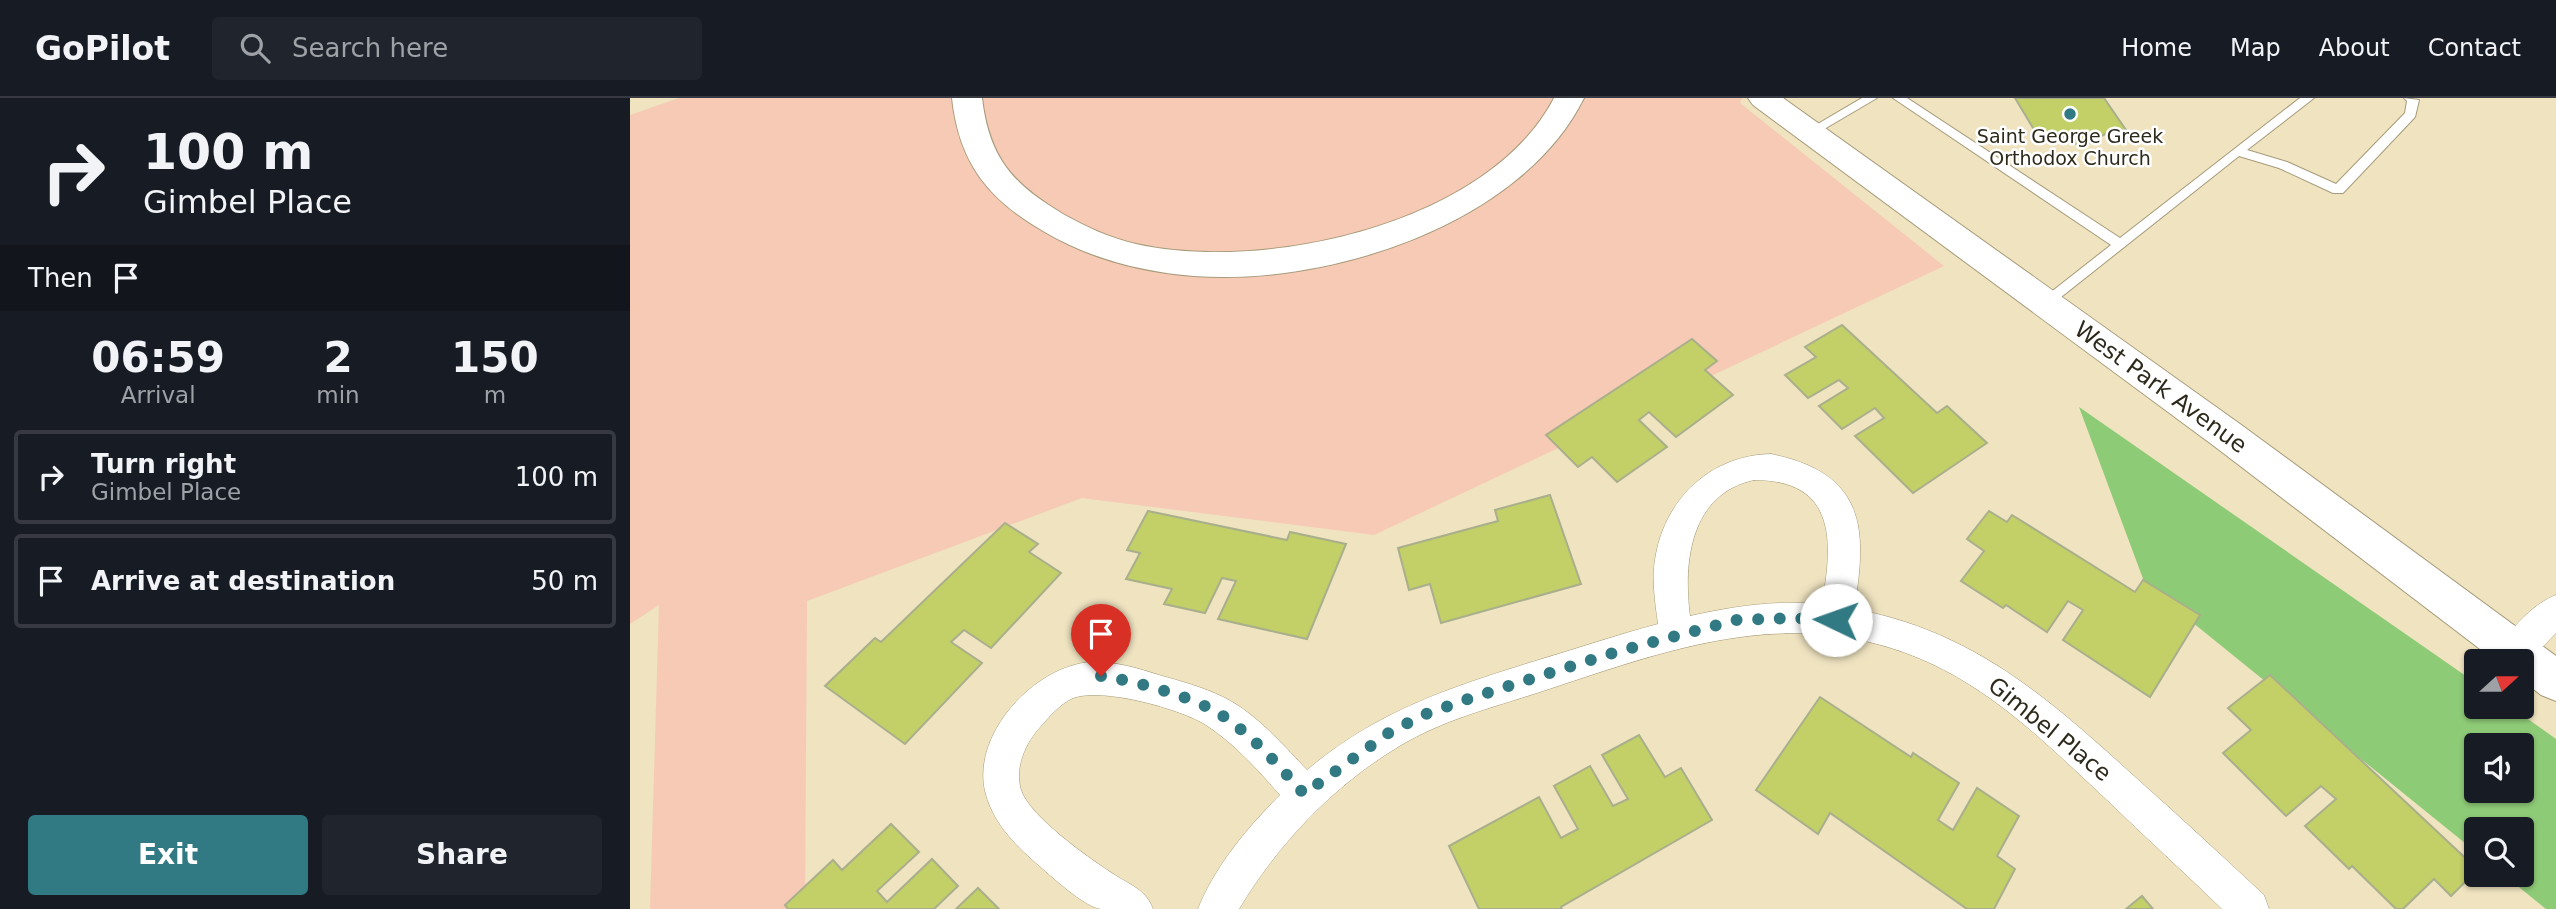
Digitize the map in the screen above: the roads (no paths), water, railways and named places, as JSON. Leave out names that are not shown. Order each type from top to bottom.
[{"type":"main road","points":[[967,98],[970,130],[990,171],[1012,195],[1044,220],[1084,240],[1134,255],[1189,263],[1247,263],[1279,261],[1342,250],[1414,227],[1461,204],[1502,177],[1535,147],[1558,119],[1569,98]]},
{"type":"main road","name":"West Park Avenue","points":[[1767,100],[2227,435],[2512,649]]},
{"type":"main road","name":"West Park Avenue","points":[[2534,665],[2556,681]]},
{"type":"street","points":[[1676,635],[1670,564],[1674,544],[1687,516],[1708,489],[1720,480],[1738,470],[1765,466],[1792,471],[1807,478],[1826,492],[1837,507],[1844,530],[1844,558],[1836,620]]},
{"type":"street","points":[[2517,649],[2556,610]]},
{"type":"street","name":"Gimbel Place","points":[[1217,909],[1266,836],[1304,794],[1366,747],[1426,714],[1602,656],[1676,635],[1736,620],[1791,618],[1836,620],[1865,625],[1926,645],[1959,660],[2014,695],[2074,744],[2250,909]]},
{"type":"street","points":[[1134,909],[1116,899],[1045,846],[1018,821],[1004,795],[1004,759],[1017,727],[1035,704],[1054,690],[1074,681],[1101,676],[1125,680],[1203,705],[1223,716],[1265,750],[1304,794]]},
{"type":"lane","points":[[1810,132],[1871,98]]},
{"type":"lane","points":[[1899,98],[2121,245]]},
{"type":"lane","points":[[2046,304],[2237,151],[2308,98]]},
{"type":"lane","points":[[2237,151],[2283,164],[2338,190],[2411,114],[2413,100],[2410,98]]},
{"type":"place","name":"Saint George Greek Orthodox Church","points":[[2070,114]]}]
